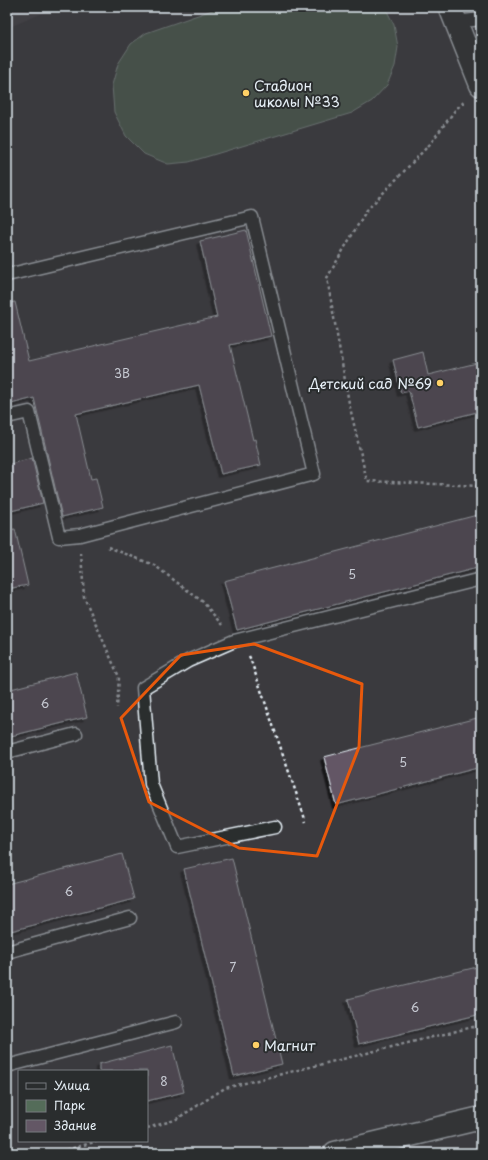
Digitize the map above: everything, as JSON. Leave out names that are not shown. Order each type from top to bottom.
[{"type":"main road","points":[[453,15],[474,93]]},
{"type":"main road","points":[[336,1153],[481,1118]]},
{"type":"lane","points":[[453,15],[481,18]]},
{"type":"lane","points":[[7,275],[252,217],[314,474],[80,535],[59,537],[30,412],[7,416]]},
{"type":"lane","points":[[275,826],[177,848],[151,784],[143,688],[188,661],[234,641],[481,579]]},
{"type":"lane","points":[[7,752],[76,734]]},
{"type":"lane","points":[[7,952],[130,918]]},
{"type":"lane","points":[[7,1066],[176,1022]]},
{"type":"path","points":[[474,93],[456,109],[430,144],[366,211],[327,278],[349,403],[367,481],[481,486]]},
{"type":"path","points":[[80,535],[84,598],[119,677],[117,708]]},
{"type":"path","points":[[148,1128],[175,1120],[224,1088],[481,1025]]},
{"type":"path","points":[[55,1153],[94,1142]]},
{"type":"highlighted area","points":[[254,644],[362,684],[359,747],[317,856],[239,848],[149,802],[121,718],[181,655]]},
{"type":"shaded area","points":[[7,7],[57,7],[7,28]]},
{"type":"green space","name":"Стадион школы №33","points":[[221,7],[385,7],[394,25],[398,47],[395,66],[387,85],[372,101],[352,113],[189,162],[168,164],[144,154],[126,136],[114,112],[112,85],[118,64],[131,44],[146,33]]},
{"type":"building","points":[[246,230],[271,336],[230,345],[253,440],[255,439],[261,465],[221,474],[199,385],[76,414],[91,479],[96,478],[103,507],[62,517],[34,398],[7,405],[7,303],[15,302],[29,361],[217,317],[200,241]]},
{"type":"building","name":"Детский сад №69","points":[[423,352],[428,375],[481,362],[481,411],[418,427],[409,391],[401,393],[393,360]]},
{"type":"building","points":[[32,458],[43,503],[7,512],[7,465]]},
{"type":"building","points":[[481,514],[481,567],[237,630],[224,581]]},
{"type":"building","points":[[15,529],[28,585],[7,589],[7,530]]},
{"type":"building","points":[[76,672],[87,717],[7,737],[7,690]]},
{"type":"building","points":[[481,717],[481,767],[336,805],[324,757]]},
{"type":"building","points":[[122,854],[134,899],[7,932],[7,884]]},
{"type":"building","points":[[232,858],[282,1064],[234,1076],[184,869]]},
{"type":"building","points":[[481,966],[481,1014],[359,1044],[348,999]]},
{"type":"building","points":[[172,1045],[184,1092],[148,1101],[148,1070],[99,1070],[99,1064]]},
{"type":"place","name":"Стадион школы №33","points":[[246,93]]},
{"type":"place","name":"Детский сад №69","points":[[440,383]]},
{"type":"place","name":"Магнит","points":[[256,1045]]}]
